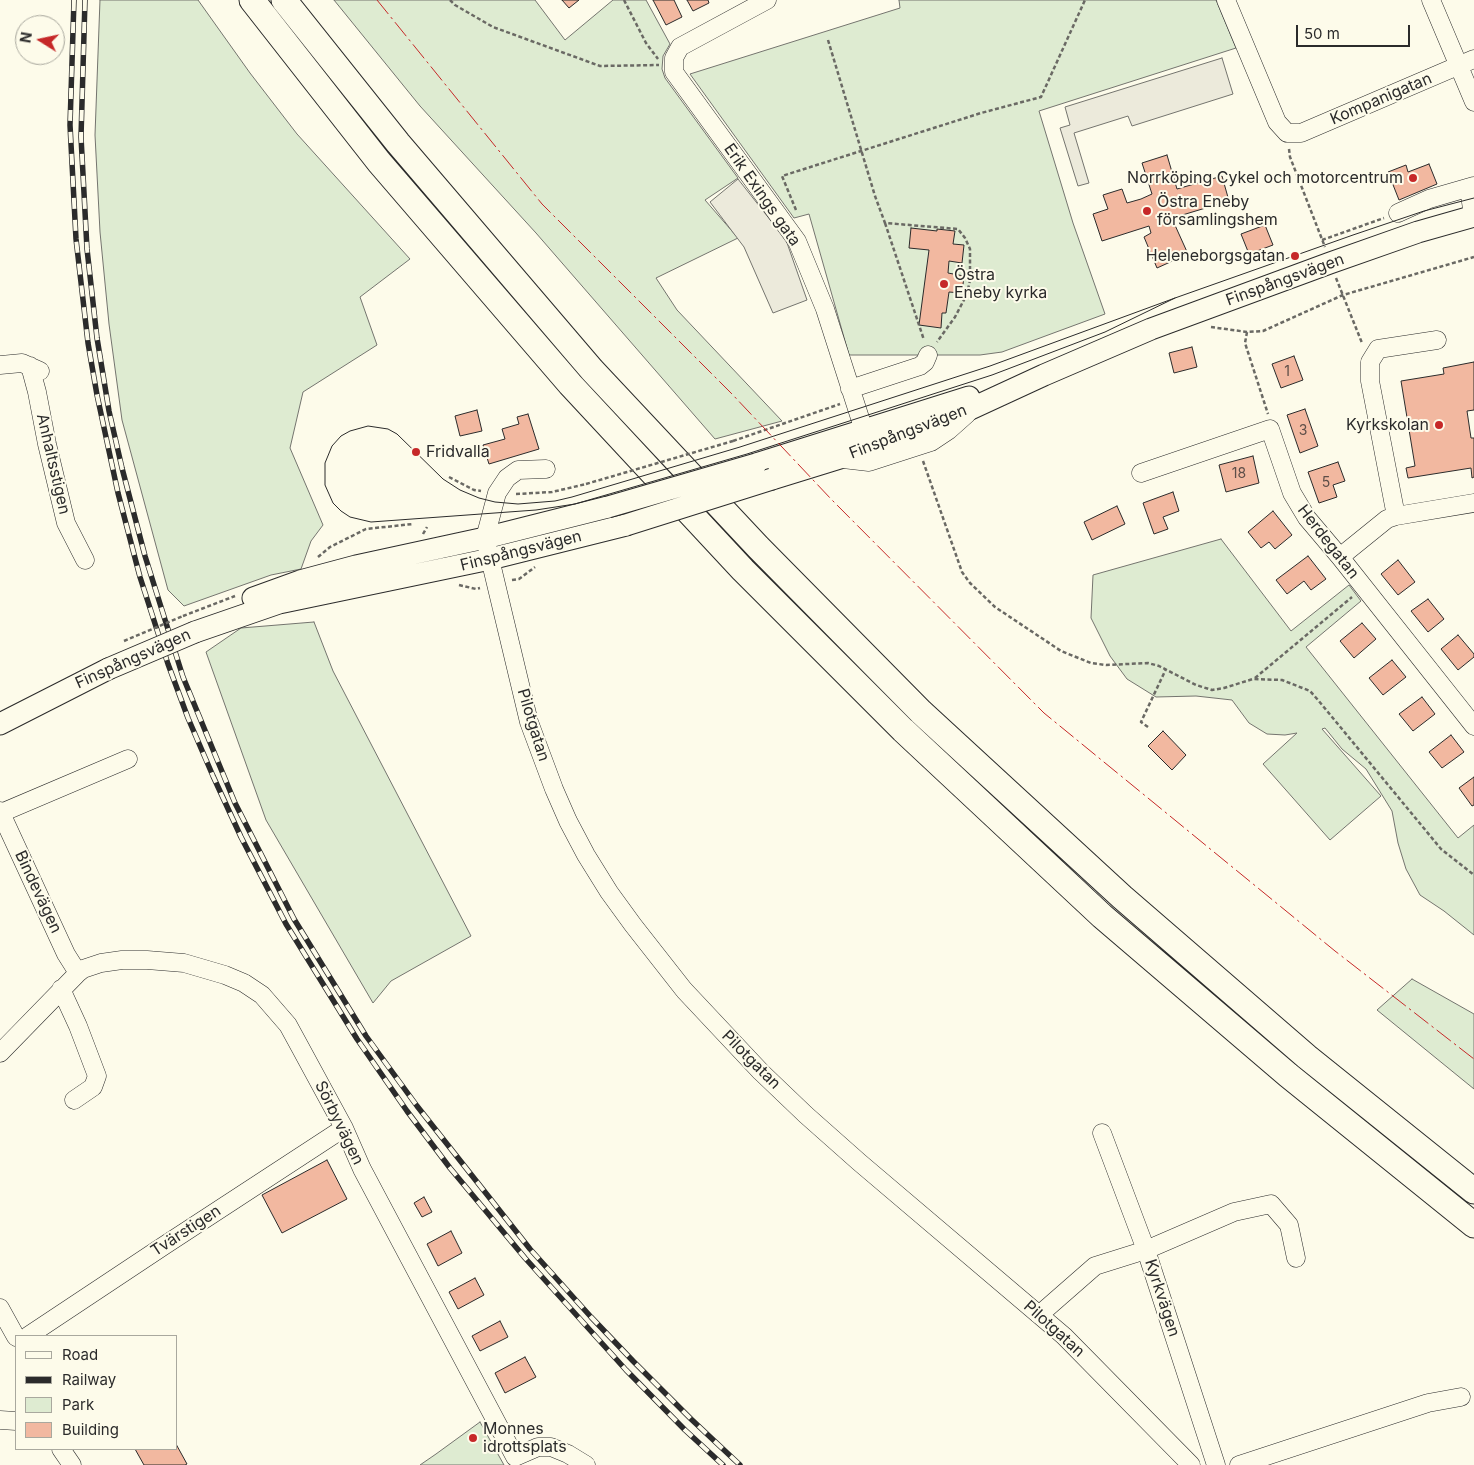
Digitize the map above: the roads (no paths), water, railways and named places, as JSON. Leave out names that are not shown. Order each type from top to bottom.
[{"type":"highway","points":[[252,0],[379,162],[570,384],[743,570],[903,730],[1102,916],[1288,1075],[1474,1226]]},
{"type":"highway","points":[[284,0],[398,143],[592,370],[758,548],[921,712],[1129,903],[1307,1057],[1474,1191]]},
{"type":"main road","name":"Finspångsvägen","points":[[0,709],[300,581],[356,566],[485,538],[608,507],[756,464],[866,440],[953,417],[1151,329],[1418,232],[1474,216]]},
{"type":"main road","name":"Finspångsvägen","points":[[191,627],[279,603],[490,559],[626,525],[838,458],[866,440],[1044,375]]},
{"type":"main road","name":"Finspångsvägen","points":[[0,724],[105,664]]},
{"type":"street","name":"Erik Exings gata","points":[[767,0],[680,47],[676,52],[673,65],[674,72],[797,241],[825,309],[866,440]]},
{"type":"street","name":"Kompanigatan","points":[[1226,0],[1277,122],[1287,133],[1301,133],[1467,62]]},
{"type":"street","points":[[1431,0],[1467,62],[1474,102]]},
{"type":"street","points":[[1398,213],[1429,199],[1471,187],[1474,216]]},
{"type":"street","points":[[1396,516],[1370,381],[1370,362],[1378,349],[1437,340]]},
{"type":"street","points":[[852,394],[920,366],[925,362],[928,355]]},
{"type":"street","name":"Anhaltsstigen","points":[[0,365],[22,363],[35,368],[37,392],[47,444],[66,523],[85,560]]},
{"type":"street","points":[[838,458],[870,462],[931,442],[949,430],[972,409]]},
{"type":"street","name":"Herdegatan","points":[[1141,474],[1270,429],[1292,493],[1307,518],[1474,726]]},
{"type":"street","points":[[485,538],[498,493],[507,478],[518,470],[546,469]]},
{"type":"street","points":[[1340,557],[1386,519],[1474,503]]},
{"type":"street","name":"Pilotgatan","points":[[485,538],[530,722],[554,789],[586,856],[633,925],[690,997],[761,1072],[806,1115],[1064,1336],[1191,1465]]},
{"type":"street","points":[[1,812],[128,759]]},
{"type":"street","name":"Bindevägen","points":[[1,812],[66,954],[78,973]]},
{"type":"street","name":"Sörbyvägen","points":[[0,1052],[78,973],[83,969],[101,963],[122,960],[184,963],[204,968],[244,983],[262,995],[288,1026],[344,1128],[362,1169],[515,1457],[538,1447],[551,1447],[568,1454],[586,1465]]},
{"type":"street","points":[[61,989],[78,1026],[97,1076],[93,1087],[74,1100]]},
{"type":"street","name":"Tvärstigen","points":[[30,1335],[344,1128]]},
{"type":"street","name":"Kyrkvägen","points":[[1102,1133],[1146,1250],[1216,1465]]},
{"type":"street","points":[[1039,1315],[1095,1266],[1146,1250],[1234,1212],[1271,1204],[1289,1225],[1296,1258]]},
{"type":"street","points":[[0,1308],[15,1335]]},
{"type":"street","points":[[1238,1465],[1428,1403],[1461,1396]]},
{"type":"street","points":[[0,1420],[15,1421]]},
{"type":"street","points":[[62,1450],[72,1465]]},
{"type":"tram line","points":[[1175,298],[1105,332],[992,375],[747,454],[575,504],[536,510],[371,522],[350,517],[341,511],[333,503],[325,485],[325,463],[332,446],[341,436],[350,431],[368,426],[388,429],[397,434],[443,479],[460,490],[479,498],[495,502],[518,504],[555,501],[572,497],[740,447],[990,366],[1175,298],[1353,235],[1424,211],[1474,198]]},
{"type":"railway","points":[[74,0],[70,125],[76,239],[88,343],[97,395],[118,493],[140,577],[168,664],[188,718],[213,776],[241,837],[286,924],[357,1039],[407,1111],[450,1168],[525,1258],[626,1370],[685,1430],[723,1465]]},
{"type":"railway","points":[[85,0],[81,137],[87,249],[97,338],[109,411],[145,556],[183,677],[235,803],[294,919],[366,1036],[417,1106],[530,1249],[591,1317],[691,1419],[740,1465]]},
{"type":"place","name":"Norrköping Cykel och motorcentrum","points":[[1413,178]]},
{"type":"place","name":"Östra Eneby församlingshem","points":[[1147,211]]},
{"type":"place","name":"Heleneborgsgatan","points":[[1295,256]]},
{"type":"place","name":"Östra Eneby kyrka","points":[[944,284]]},
{"type":"place","name":"Kyrkskolan","points":[[1439,425]]},
{"type":"place","name":"Fridvalla","points":[[416,452]]},
{"type":"place","name":"Monnes idrottsplats","points":[[473,1438]]}]
